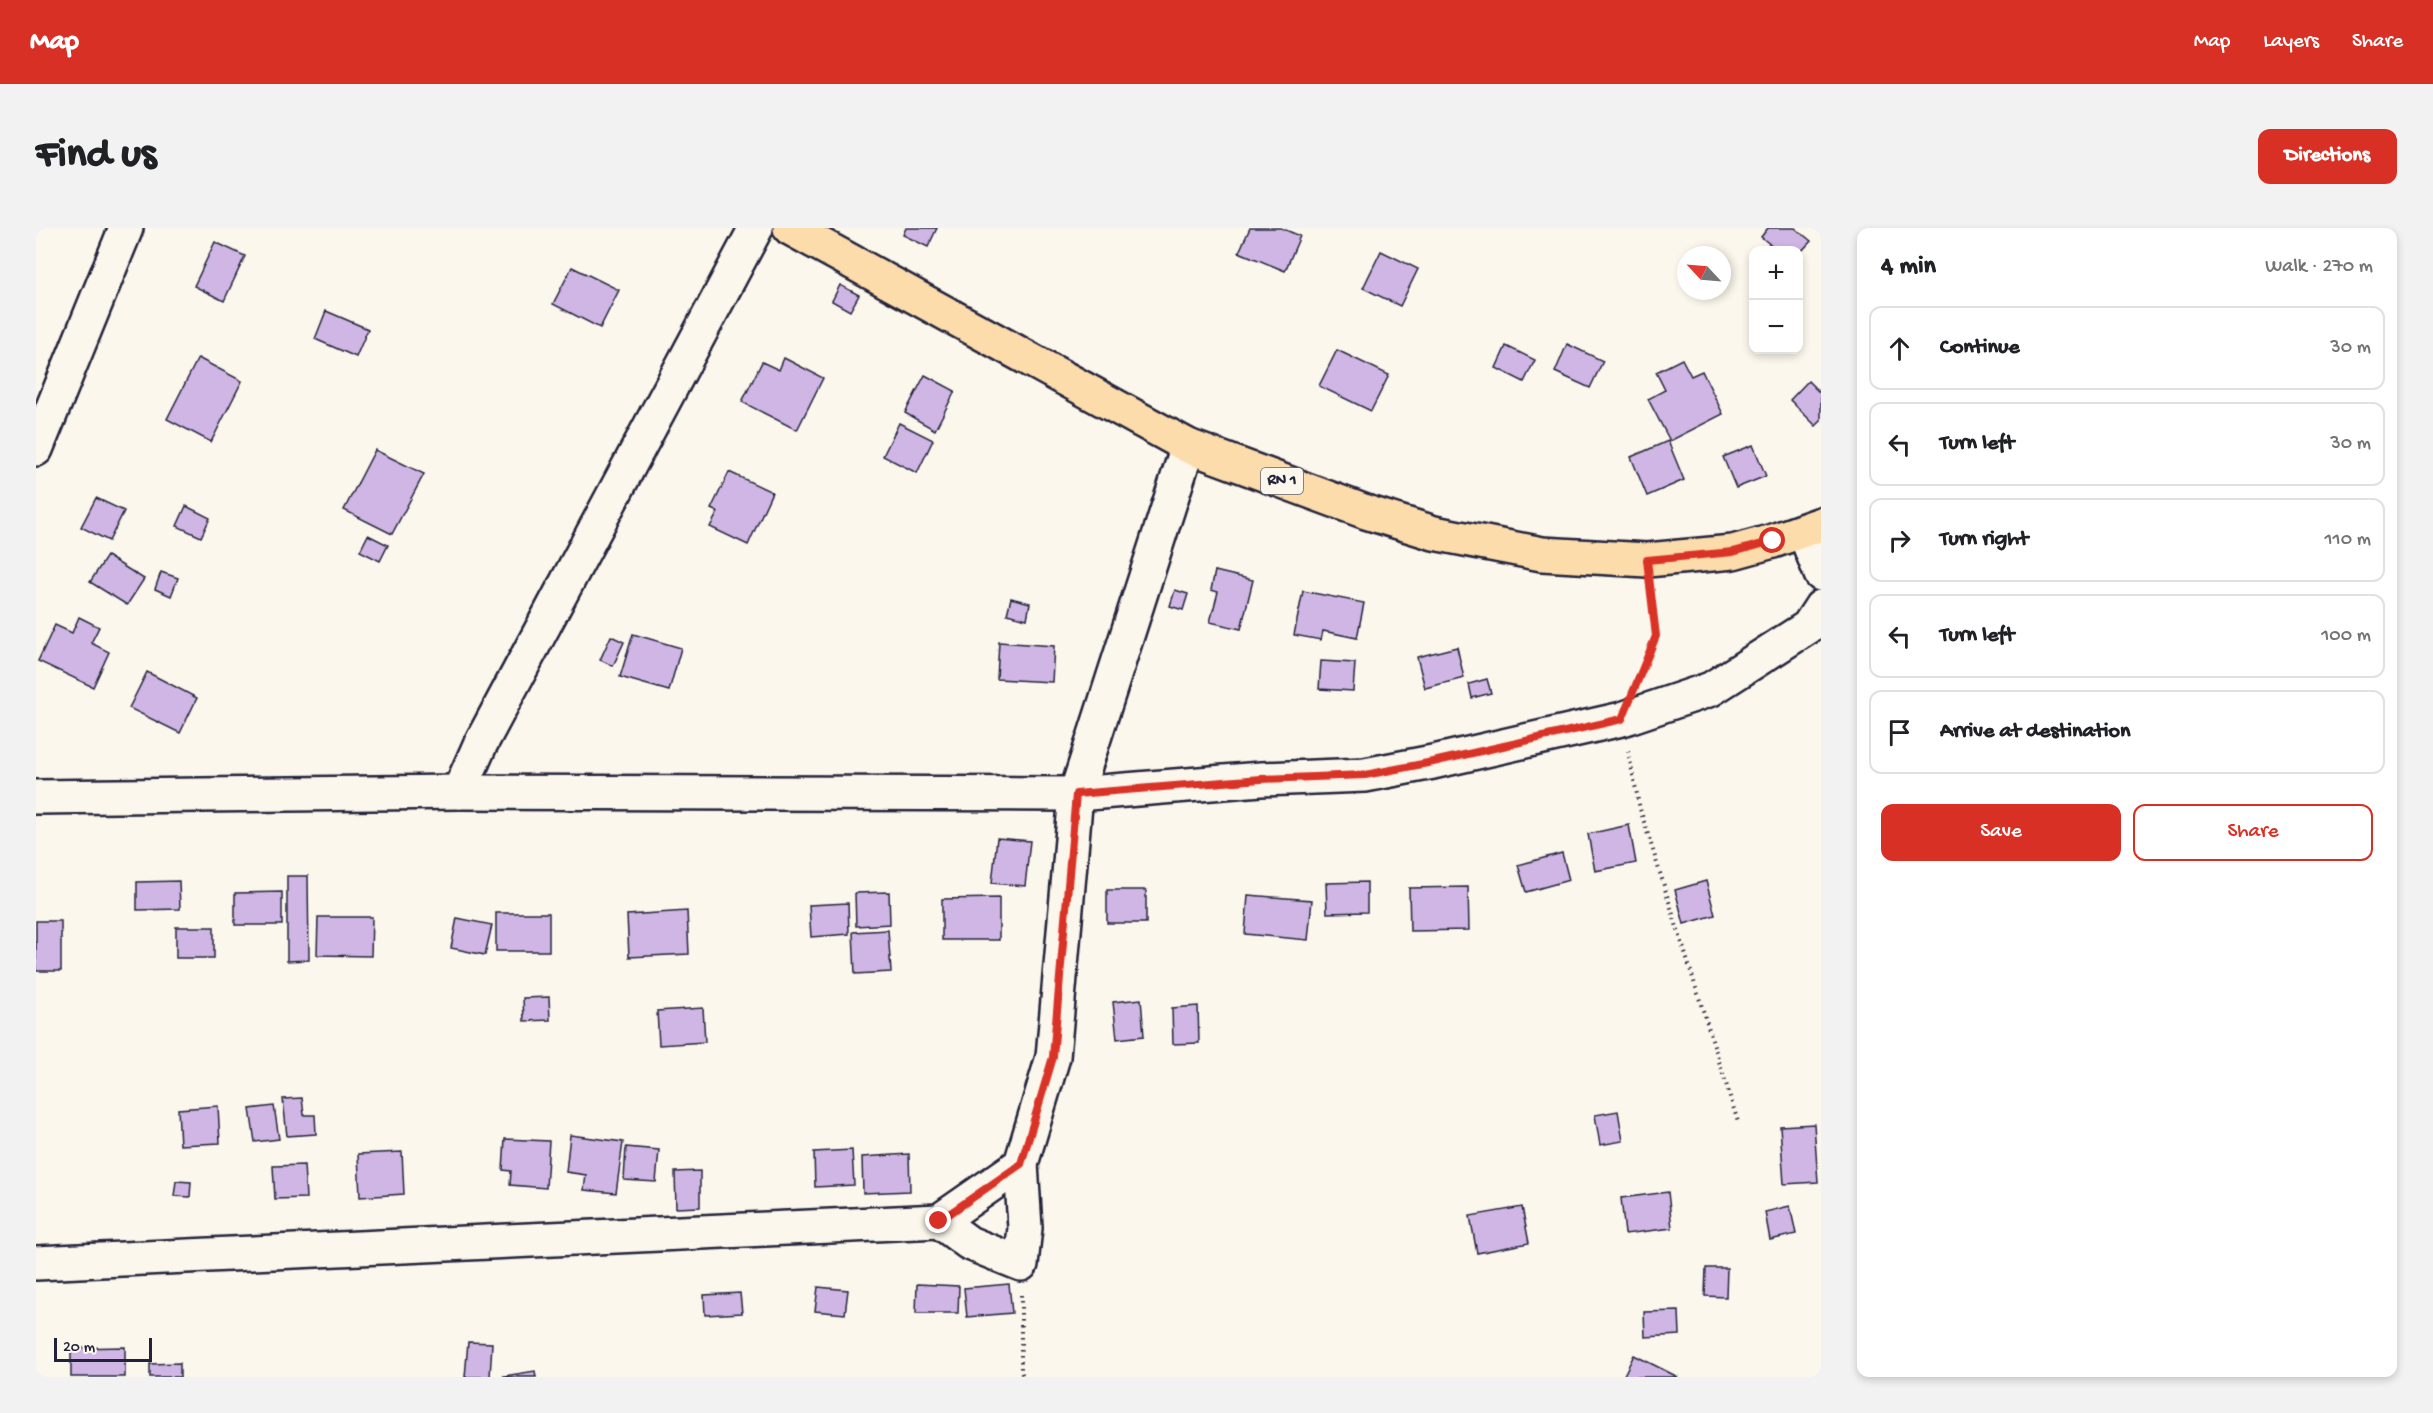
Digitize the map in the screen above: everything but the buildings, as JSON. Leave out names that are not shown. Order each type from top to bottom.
[{"type":"main road","name":"RN 1","points":[[790,228],[1188,446],[1366,512],[1434,533],[1542,554],[1647,560],[1733,552],[1812,528]]},
{"type":"street","points":[[36,449],[126,228]]},
{"type":"street","points":[[459,792],[480,745],[756,228]]},
{"type":"street","points":[[939,1221],[969,1243],[1021,1264],[1025,1228],[1021,1164],[1053,1057],[1076,794],[1188,446]]},
{"type":"street","points":[[1812,528],[1821,574]]},
{"type":"street","points":[[36,797],[459,792],[1076,794],[1261,779],[1365,775],[1622,719],[1711,688],[1817,620]]},
{"type":"street","points":[[36,1263],[939,1221],[1021,1164]]},
{"type":"path","points":[[1647,560],[1656,636],[1622,719],[1640,809],[1738,1122]]},
{"type":"path","points":[[1021,1264],[1021,1377]]},
{"type":"route","points":[[939,1221],[1021,1164],[1053,1057],[1076,794],[1261,779],[1365,775],[1622,719],[1656,636],[1647,560],[1733,552],[1773,541]]}]
